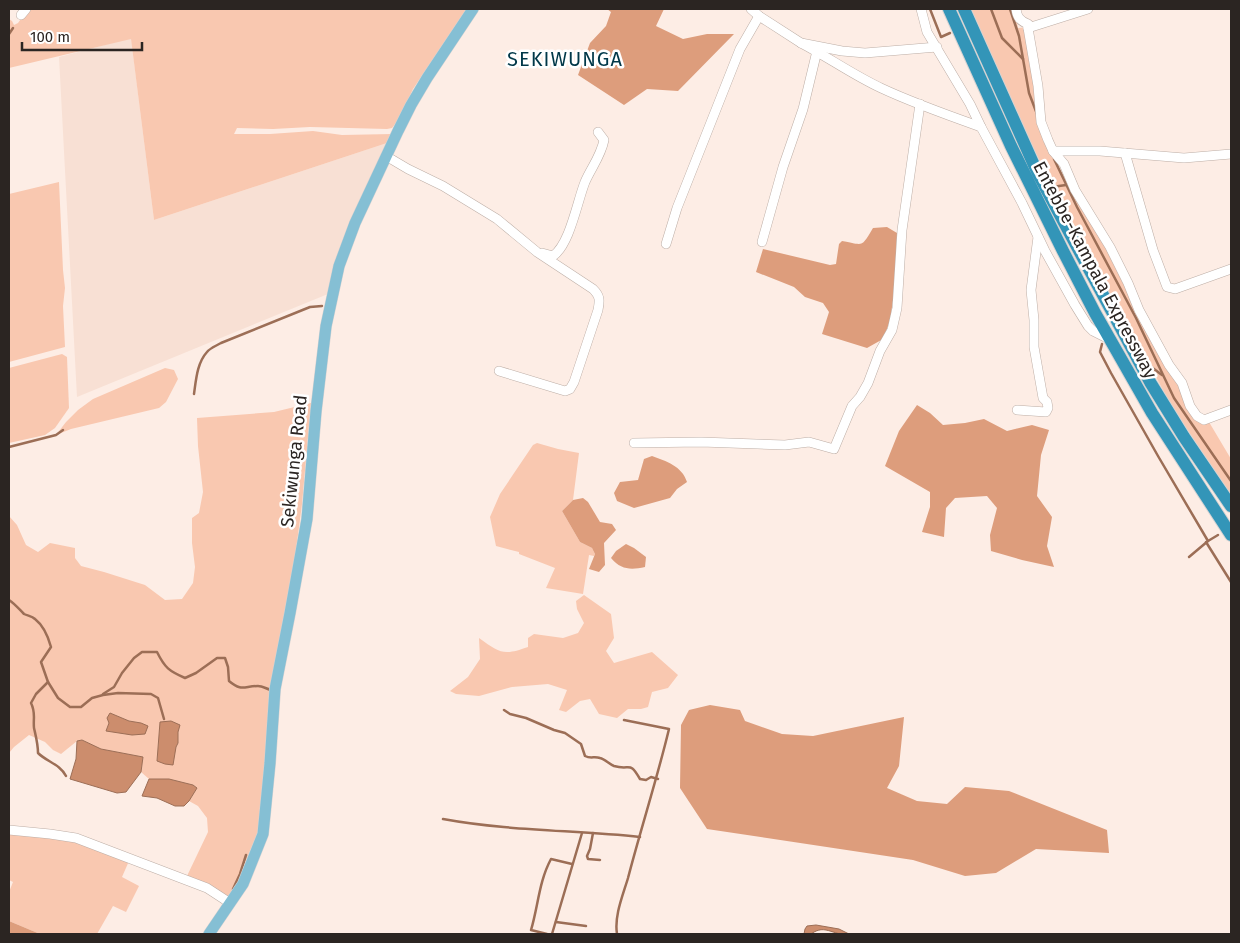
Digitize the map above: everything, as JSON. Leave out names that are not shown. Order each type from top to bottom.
[{"type":"highway","name":"Entebbe-Kampala Expressway","points":[[949,9],[1011,146],[1063,251],[1110,339],[1152,413],[1231,535]]},
{"type":"highway","name":"Entebbe-Kampala Expressway","points":[[964,9],[1038,174],[1076,245],[1150,382],[1184,437],[1231,506]]},
{"type":"main road","name":"Sekiwunga Road","points":[[209,934],[243,884],[262,834],[270,763],[275,690],[307,518],[316,411],[326,326],[334,283],[348,240],[386,156],[415,99],[472,9]]},
{"type":"street","points":[[750,9],[801,43],[880,88],[981,127]]},
{"type":"street","points":[[921,9],[927,32],[970,104],[1074,305],[1093,331],[1110,339]]},
{"type":"street","points":[[1016,9],[1022,22],[1028,24],[1042,122],[1053,151],[1064,164],[1075,190],[1110,247],[1139,310],[1169,365],[1182,383],[1190,406],[1204,420],[1231,410]]},
{"type":"street","points":[[1028,28],[1088,9]]},
{"type":"street","points":[[666,244],[677,208],[740,48],[759,16]]},
{"type":"street","points":[[801,43],[842,51],[865,53],[937,47]]},
{"type":"street","points":[[762,242],[786,158],[803,109],[817,52]]},
{"type":"street","points":[[634,443],[702,442],[786,445],[809,442],[834,449],[852,406],[868,384],[877,356],[892,330],[897,308],[902,230],[920,104]]},
{"type":"street","points":[[537,252],[553,256],[565,242],[584,183],[603,146],[604,140],[598,132]]},
{"type":"street","points":[[1053,151],[1100,151],[1184,158],[1231,154]]},
{"type":"street","points":[[1125,154],[1153,250],[1167,286],[1175,289],[1231,269]]},
{"type":"street","points":[[386,156],[443,186],[497,220],[537,252],[597,294],[598,310],[574,382],[570,388],[565,391],[499,371]]},
{"type":"street","points":[[1017,410],[1046,412],[1048,408],[1047,402],[1043,398],[1034,347],[1031,290],[1038,237]]},
{"type":"street","points":[[9,830],[76,838],[207,888],[230,903]]},
{"type":"shaded area","points":[[28,9],[467,9],[413,89],[399,119],[392,128],[237,128],[234,134],[313,131],[342,135],[392,134],[387,143],[154,220],[131,39],[9,68],[9,19],[14,25],[18,23]]},
{"type":"shaded area","points":[[607,9],[664,9],[656,26],[683,39],[707,34],[734,34],[678,91],[647,89],[624,105],[578,75],[590,43],[606,26],[611,12]]},
{"type":"shaded area","points":[[969,9],[1014,9],[1018,28],[1030,27],[1042,114],[1053,141],[1059,168],[1115,261],[1173,373],[1188,409],[1209,422],[1231,459],[1231,496],[1171,405],[1133,334],[1080,244]]},
{"type":"shaded area","points":[[131,38],[154,220],[387,143],[328,294],[77,397],[59,57]]},
{"type":"shaded area","points":[[59,182],[65,288],[63,306],[65,347],[9,362],[9,194]]},
{"type":"shaded area","points":[[887,227],[897,233],[896,279],[890,321],[883,339],[867,348],[822,334],[829,312],[823,303],[805,297],[794,287],[756,272],[763,249],[830,265],[836,264],[839,244],[842,241],[861,244],[873,228]]},
{"type":"shaded area","points":[[62,354],[67,357],[69,408],[55,428],[45,435],[9,443],[9,368]]},
{"type":"shaded area","points":[[165,368],[174,370],[178,379],[166,402],[159,408],[71,429],[56,435],[78,410],[93,399]]},
{"type":"shaded area","points":[[311,403],[302,504],[260,827],[242,874],[229,899],[187,876],[208,832],[207,818],[198,806],[189,801],[197,788],[193,785],[169,779],[149,779],[141,772],[143,757],[101,749],[82,740],[77,741],[61,754],[53,750],[45,742],[29,735],[9,753],[9,516],[17,525],[26,545],[38,552],[50,543],[75,548],[75,558],[81,566],[145,585],[165,600],[182,599],[193,583],[195,567],[192,543],[192,518],[199,513],[203,492],[197,418],[274,412]],"holes":[[[110,713],[129,721],[141,723],[106,731]],[[160,722],[178,732],[178,743],[176,747],[157,761]]]},
{"type":"shaded area","points":[[917,405],[930,413],[943,425],[984,419],[1007,431],[1032,425],[1049,430],[1041,455],[1037,496],[1052,517],[1047,546],[1054,567],[991,551],[990,535],[997,508],[987,496],[955,498],[946,508],[944,537],[922,532],[930,507],[930,492],[885,466],[899,431]]},
{"type":"shaded area","points":[[537,443],[579,453],[573,500],[562,511],[580,542],[592,548],[595,554],[594,556],[589,555],[583,594],[546,588],[555,568],[519,554],[519,552],[496,546],[490,517],[500,494],[533,445]]},
{"type":"shaded area","points":[[652,456],[668,462],[677,468],[685,476],[687,482],[677,489],[670,498],[634,508],[617,501],[614,493],[620,482],[638,480],[644,459]]},
{"type":"shaded area","points":[[583,498],[588,502],[600,522],[612,524],[616,530],[604,543],[605,565],[599,572],[589,569],[595,554],[592,548],[580,542],[562,511],[573,500]]},
{"type":"shaded area","points":[[626,544],[646,557],[645,567],[635,569],[622,567],[611,558],[616,551]]},
{"type":"shaded area","points":[[584,595],[611,614],[614,638],[606,651],[614,663],[652,652],[678,675],[668,688],[652,692],[648,707],[628,709],[617,718],[599,714],[590,699],[580,701],[566,712],[559,710],[567,690],[548,684],[512,687],[479,696],[456,694],[450,691],[468,677],[480,659],[479,638],[497,650],[513,652],[528,647],[528,638],[534,634],[563,638],[578,633],[584,623],[577,609],[576,601]]},
{"type":"shaded area","points":[[710,705],[740,710],[745,721],[782,734],[813,736],[904,717],[899,766],[887,788],[917,801],[947,804],[965,787],[1009,791],[1107,830],[1109,853],[1036,849],[996,873],[965,876],[913,860],[707,829],[680,788],[681,725],[689,710]]},
{"type":"shaded area","points":[[110,713],[148,726],[145,734],[132,735],[106,731],[109,723],[107,718]]},
{"type":"shaded area","points":[[171,721],[180,725],[173,765],[157,761],[160,722]]},
{"type":"shaded area","points":[[82,740],[101,749],[143,757],[141,772],[126,792],[117,793],[70,779],[76,759],[77,741]]},
{"type":"shaded area","points":[[149,779],[169,779],[193,785],[197,788],[184,806],[175,806],[157,798],[142,796]]},
{"type":"shaded area","points":[[9,835],[70,840],[129,861],[122,877],[139,886],[126,912],[113,906],[97,934],[40,934],[9,921],[9,892],[13,882],[9,880]]},
{"type":"shaded area","points":[[9,921],[40,934],[9,934]]},
{"type":"shaded area","points":[[816,925],[839,929],[849,934],[818,930],[811,934],[804,934],[807,926]]},
{"type":"waterway","points":[[930,9],[941,37],[950,33]]},
{"type":"waterway","points":[[991,9],[1002,38],[1023,59]]},
{"type":"waterway","points":[[1010,9],[1019,36],[1029,93],[1037,114]]},
{"type":"waterway","points":[[9,34],[13,28]]},
{"type":"waterway","points":[[1054,159],[1077,207],[1136,318],[1174,398],[1231,481]]},
{"type":"waterway","points":[[1052,187],[1066,185]]},
{"type":"waterway","points":[[194,394],[199,366],[210,349],[310,307],[322,306]]},
{"type":"waterway","points":[[1102,344],[1100,352],[1111,373],[1208,541]]},
{"type":"waterway","points":[[1150,366],[1162,375]]},
{"type":"waterway","points":[[9,447],[56,435],[63,430]]},
{"type":"waterway","points":[[1189,557],[1218,535]]},
{"type":"waterway","points":[[1206,542],[1231,582]]},
{"type":"waterway","points":[[9,600],[24,614],[35,619],[45,632],[51,647],[41,662],[48,682],[58,698],[70,707],[81,707],[92,698],[103,695],[118,693],[151,694],[158,698],[164,719]]},
{"type":"waterway","points":[[103,694],[114,687],[122,673],[134,658],[142,652],[157,652],[162,662],[168,668],[185,678],[196,673],[217,658],[225,658],[229,681],[233,684],[243,688],[260,686],[271,690]]},
{"type":"waterway","points":[[48,682],[36,694],[31,703],[34,713],[38,753],[57,766],[66,776]]},
{"type":"waterway","points":[[504,710],[510,714],[565,733],[581,744],[585,756],[602,759],[614,766],[629,767],[634,770],[640,779],[646,780],[651,777],[658,779]]},
{"type":"waterway","points":[[617,934],[616,927],[620,906],[669,729],[624,720]]},
{"type":"waterway","points":[[443,819],[492,826],[640,837]]},
{"type":"waterway","points":[[552,934],[582,833]]},
{"type":"waterway","points":[[593,833],[587,856],[588,859],[600,860]]},
{"type":"waterway","points":[[233,889],[246,855]]},
{"type":"waterway","points":[[547,934],[531,930],[547,867],[551,859],[572,864]]},
{"type":"waterway","points":[[556,922],[586,926]]},
{"type":"district","name":"SEKIWUNGA","points":[[565,59]]}]
